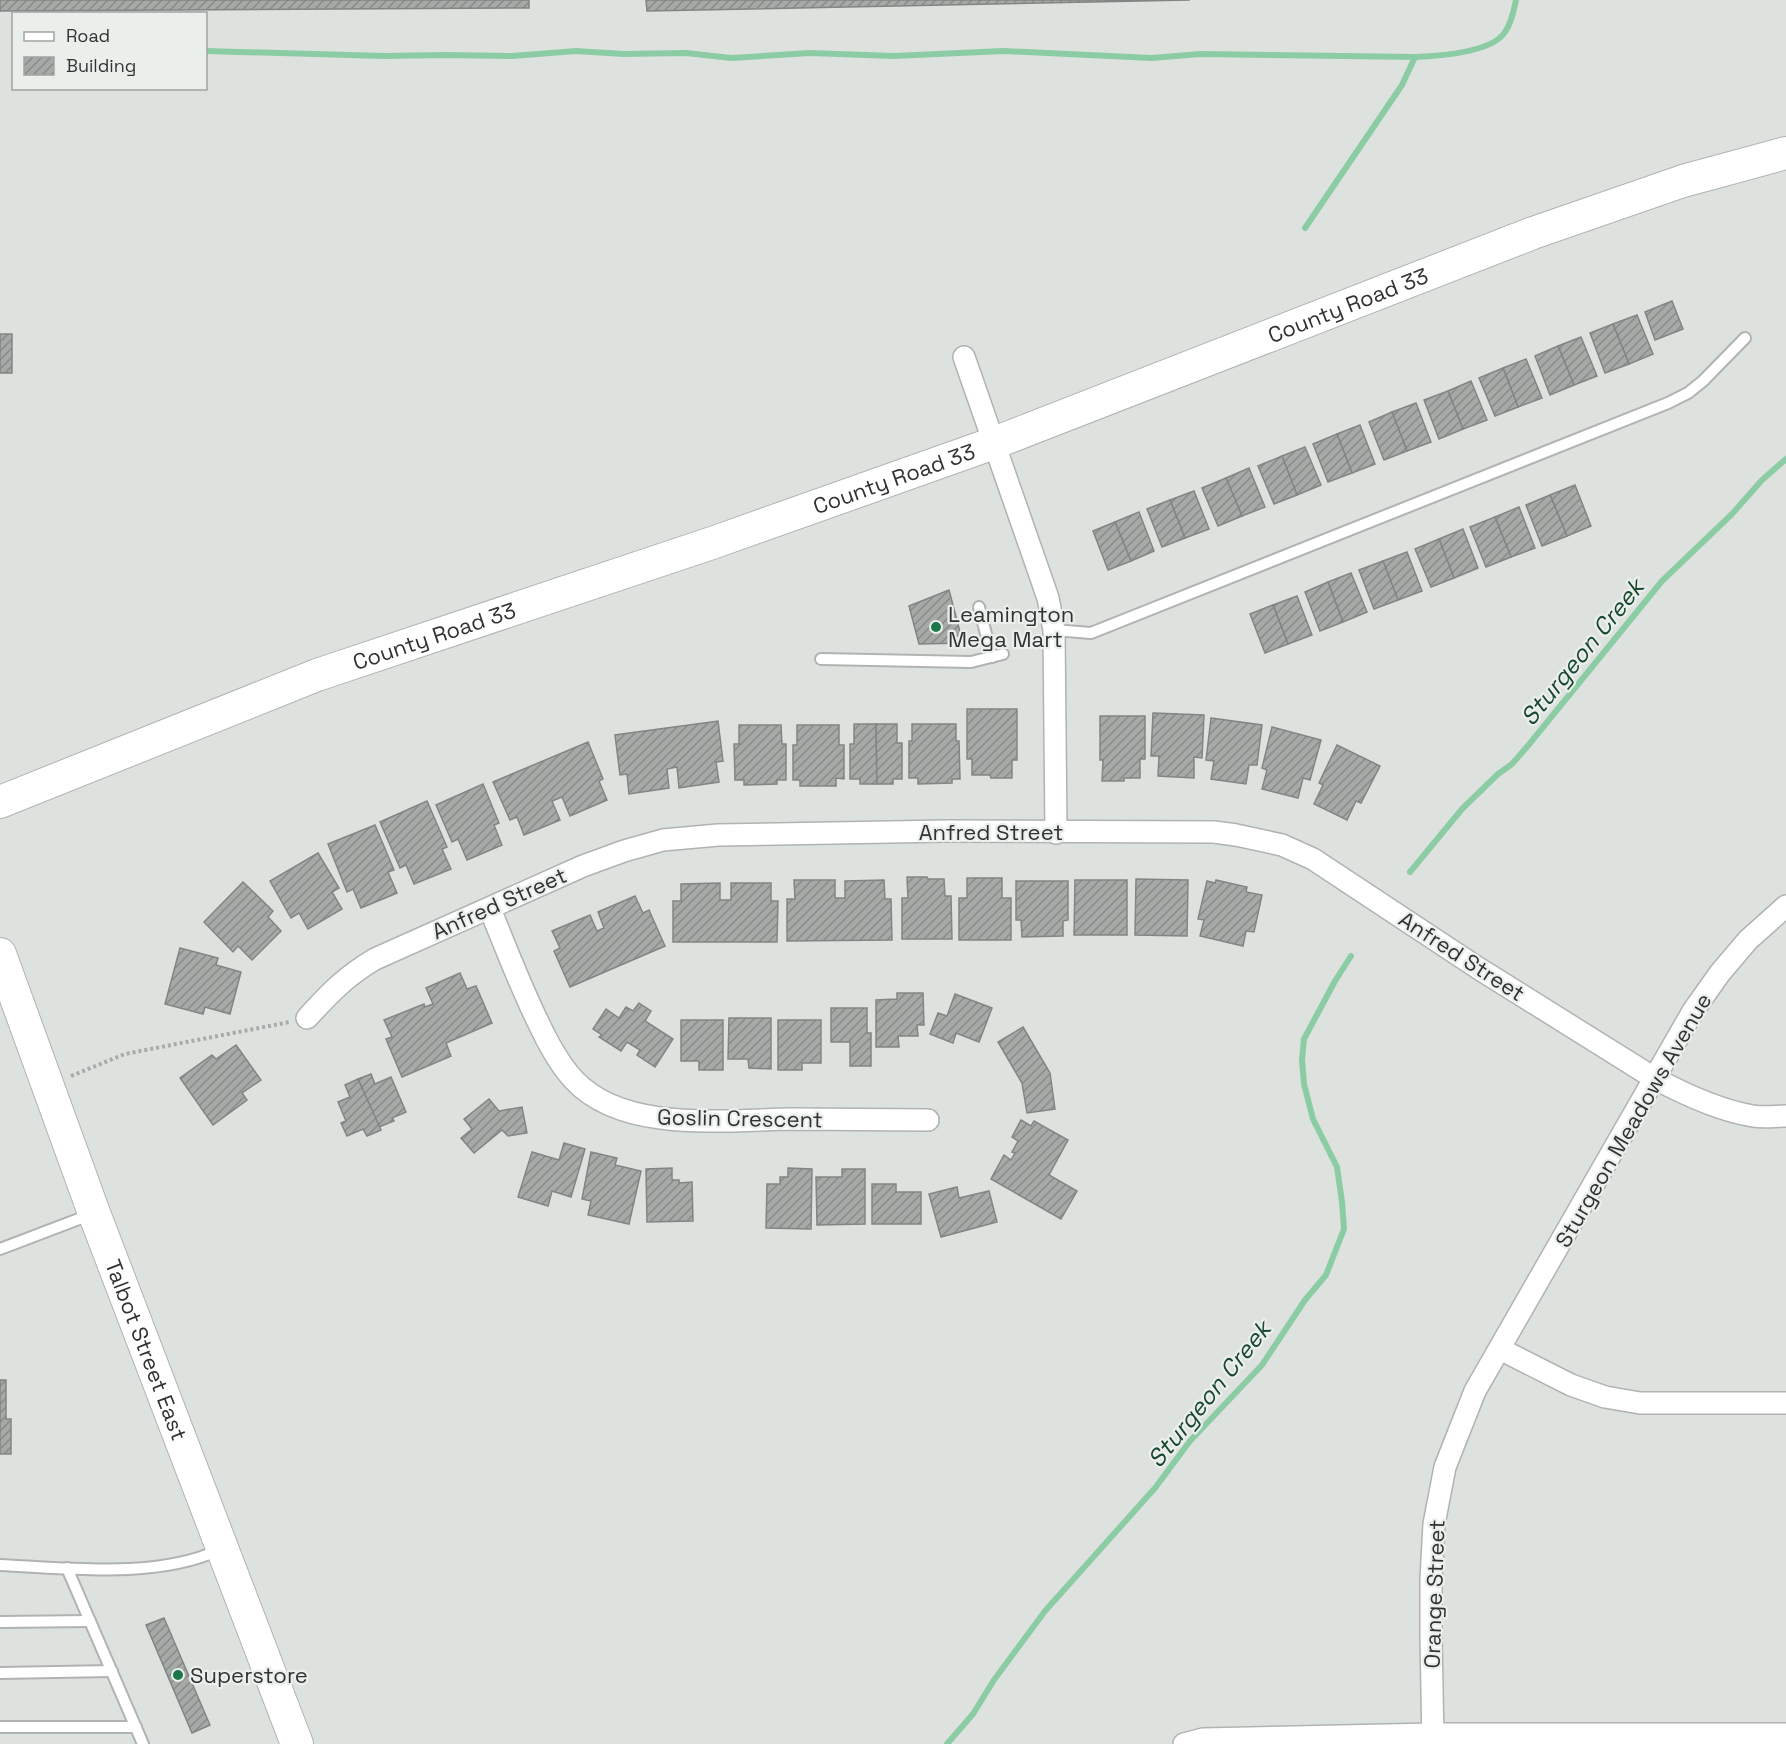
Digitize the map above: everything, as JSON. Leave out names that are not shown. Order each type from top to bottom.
[{"type":"main road","name":"County Road 33","points":[[0,802],[317,675],[712,543],[994,443],[1533,233],[1683,181],[1786,153]]},
{"type":"main road","name":"Talbot Street East","points":[[0,954],[94,1213],[297,1744]]},
{"type":"street","points":[[964,357],[1048,598],[1054,630],[1056,832]]},
{"type":"street","name":"Anfred Street","points":[[307,1018],[340,983],[375,959],[602,858],[663,840],[728,835],[946,831],[1214,832],[1258,840],[1290,849],[1313,859],[1478,968],[1654,1078],[1679,1091],[1727,1109],[1754,1116],[1786,1116]]},
{"type":"street","name":"Sturgeon Meadows Avenue","points":[[1500,1349],[1693,1011],[1748,940],[1786,906]]},
{"type":"street","name":"Goslin Crescent","points":[[490,909],[526,1000],[554,1054],[583,1089],[609,1105],[645,1116],[690,1120],[928,1120]]},
{"type":"street","points":[[1500,1349],[1571,1385],[1605,1397],[1640,1403],[1786,1403]]},
{"type":"street","name":"Orange Street","points":[[1433,1739],[1431,1635],[1434,1524],[1445,1467],[1475,1391],[1500,1349]]},
{"type":"street","points":[[1184,1744],[1203,1739],[1433,1739],[1786,1734]]},
{"type":"lane","points":[[1054,630],[1091,633],[1668,403],[1688,393],[1703,381],[1745,338]]},
{"type":"lane","points":[[979,607],[992,657]]},
{"type":"lane","points":[[821,660],[971,662],[1004,654]]},
{"type":"lane","points":[[0,1249],[94,1213]]},
{"type":"lane","points":[[0,1566],[121,1568],[171,1565],[200,1558],[222,1548]]},
{"type":"lane","points":[[67,1568],[143,1744]]},
{"type":"lane","points":[[0,1623],[90,1621]]},
{"type":"lane","points":[[0,1673],[112,1671]]},
{"type":"lane","points":[[0,1727],[136,1727]]},
{"type":"path","points":[[48,1086],[125,1054],[307,1018]]},
{"type":"building","points":[[0,0],[529,0],[529,8],[0,11]]},
{"type":"building","points":[[646,0],[1190,0],[647,11]]},
{"type":"building","points":[[1672,301],[1683,329],[1655,340],[1645,312]]},
{"type":"building","points":[[1637,315],[1653,354],[1629,364],[1613,324]]},
{"type":"building","points":[[1613,324],[1629,364],[1605,373],[1590,333]]},
{"type":"building","points":[[0,334],[12,334],[12,373],[0,373]]},
{"type":"building","points":[[1581,337],[1597,376],[1574,385],[1558,346]]},
{"type":"building","points":[[1558,346],[1574,385],[1550,395],[1535,356]]},
{"type":"building","points":[[1526,359],[1542,398],[1518,407],[1503,368]]},
{"type":"building","points":[[1503,368],[1518,407],[1495,416],[1479,378]]},
{"type":"building","points":[[1471,381],[1487,420],[1463,429],[1448,391]]},
{"type":"building","points":[[1448,391],[1463,429],[1439,439],[1424,400]]},
{"type":"building","points":[[1416,403],[1431,442],[1407,451],[1392,412]]},
{"type":"building","points":[[1392,412],[1407,451],[1384,460],[1369,422]]},
{"type":"building","points":[[1360,425],[1375,464],[1352,473],[1337,434]]},
{"type":"building","points":[[1337,434],[1352,473],[1328,482],[1313,444]]},
{"type":"building","points":[[1305,447],[1321,485],[1297,495],[1282,456]]},
{"type":"building","points":[[1282,456],[1297,495],[1274,504],[1258,466]]},
{"type":"building","points":[[1249,468],[1265,507],[1242,516],[1226,478]]},
{"type":"building","points":[[1226,478],[1242,516],[1218,526],[1202,488]]},
{"type":"building","points":[[1575,485],[1591,526],[1567,536],[1550,495]]},
{"type":"building","points":[[1194,491],[1209,529],[1185,538],[1170,500]]},
{"type":"building","points":[[1550,495],[1567,536],[1542,546],[1526,505]]},
{"type":"building","points":[[1170,500],[1185,538],[1162,547],[1147,509]]},
{"type":"building","points":[[1519,507],[1535,548],[1511,557],[1495,517]]},
{"type":"building","points":[[1139,512],[1154,551],[1131,561],[1115,522]]},
{"type":"building","points":[[1495,517],[1511,557],[1486,567],[1470,527]]},
{"type":"building","points":[[1115,522],[1131,561],[1108,570],[1093,531]]},
{"type":"building","points":[[1463,529],[1478,568],[1454,578],[1439,539]]},
{"type":"building","points":[[1439,539],[1454,578],[1431,587],[1415,549]]},
{"type":"building","points":[[1407,552],[1422,591],[1398,600],[1383,561]]},
{"type":"building","points":[[1383,561],[1398,600],[1374,609],[1359,570]]},
{"type":"building","points":[[1351,573],[1367,612],[1343,622],[1328,582]]},
{"type":"building","points":[[1328,582],[1343,622],[1320,631],[1305,592]]},
{"type":"building","name":"Leamington Mega Mart","points":[[949,590],[963,643],[919,644],[909,606]]},
{"type":"building","points":[[1297,596],[1312,635],[1288,644],[1273,605]]},
{"type":"building","points":[[1273,605],[1288,644],[1265,653],[1250,614]]},
{"type":"building","points":[[967,709],[1017,709],[1017,760],[1012,760],[1012,778],[972,775],[972,759],[967,759]]},
{"type":"building","points":[[1153,713],[1204,715],[1202,758],[1194,757],[1194,778],[1158,776],[1159,756],[1151,756]]},
{"type":"building","points":[[1100,716],[1145,716],[1145,759],[1140,759],[1140,778],[1102,781]]},
{"type":"building","points":[[1211,718],[1262,725],[1257,765],[1249,765],[1246,784],[1211,779],[1214,761],[1206,760]]},
{"type":"building","points":[[718,721],[723,761],[716,762],[719,782],[679,788],[677,767],[667,769],[669,788],[629,794],[627,774],[620,775],[615,735]]},
{"type":"building","points":[[854,724],[876,724],[877,784],[860,784],[860,779],[850,779],[850,744],[854,744]]},
{"type":"building","points":[[876,724],[897,724],[897,743],[902,743],[902,779],[893,779],[893,784],[877,784]]},
{"type":"building","points":[[912,724],[956,724],[960,779],[952,779],[952,783],[918,784],[918,778],[909,778],[909,741],[912,741]]},
{"type":"building","points":[[739,725],[781,725],[782,744],[786,744],[786,780],[777,780],[777,784],[744,785],[744,780],[735,780],[734,744],[739,744]]},
{"type":"building","points":[[797,725],[839,725],[839,745],[844,745],[844,779],[836,778],[836,786],[800,786],[800,780],[793,780],[793,745],[797,745]]},
{"type":"building","points":[[1272,727],[1321,740],[1310,780],[1303,778],[1298,798],[1262,789],[1267,770],[1262,768]]},
{"type":"building","points":[[588,742],[603,779],[599,781],[607,800],[570,816],[562,797],[552,801],[560,820],[524,835],[517,817],[510,820],[493,782]]},
{"type":"building","points":[[1337,745],[1380,766],[1361,803],[1356,801],[1347,820],[1314,804],[1323,785],[1319,783]]},
{"type":"building","points":[[483,784],[499,823],[494,825],[502,845],[467,860],[458,839],[452,842],[436,805]]},
{"type":"building","points":[[427,801],[447,847],[442,849],[451,869],[414,884],[406,865],[400,868],[380,822]]},
{"type":"building","points":[[375,825],[394,870],[388,872],[397,893],[361,908],[353,889],[347,892],[328,844]]},
{"type":"building","points":[[318,853],[339,888],[332,892],[342,909],[308,929],[299,913],[291,918],[270,881]]},
{"type":"building","points":[[907,877],[944,879],[945,896],[951,896],[952,939],[902,939],[902,898],[908,898]]},
{"type":"building","points":[[967,878],[1002,878],[1002,898],[1011,898],[1011,940],[959,940],[959,898],[967,898]]},
{"type":"building","points":[[1136,879],[1188,880],[1187,936],[1135,935]]},
{"type":"building","points":[[794,880],[835,880],[835,898],[845,898],[845,881],[884,880],[885,899],[891,899],[892,940],[787,941],[787,899],[795,899]]},
{"type":"building","points":[[1075,880],[1127,880],[1127,935],[1074,935]]},
{"type":"building","points":[[1216,880],[1247,887],[1246,892],[1262,895],[1254,932],[1246,931],[1243,946],[1200,936],[1204,920],[1198,919],[1207,881],[1215,883]]},
{"type":"building","points":[[1016,881],[1068,881],[1068,920],[1063,921],[1063,936],[1022,937],[1021,920],[1016,920]]},
{"type":"building","points":[[243,882],[273,911],[268,917],[281,931],[252,960],[238,946],[233,952],[204,922]]},
{"type":"building","points":[[720,883],[720,900],[731,900],[731,883],[771,883],[771,901],[778,901],[777,942],[673,942],[673,901],[681,901],[681,884]]},
{"type":"building","points":[[635,896],[643,913],[649,910],[665,946],[570,987],[554,951],[560,948],[552,931],[590,915],[597,931],[604,928],[598,912]]},
{"type":"building","points":[[180,948],[218,958],[216,965],[241,972],[230,1014],[205,1007],[203,1014],[165,1004]]},
{"type":"building","points":[[460,973],[467,989],[476,986],[492,1023],[446,1043],[451,1056],[402,1077],[386,1039],[392,1037],[384,1020],[424,1004],[425,1007],[433,1004],[426,988]]},
{"type":"building","points":[[897,993],[923,993],[924,1025],[917,1025],[918,1036],[898,1036],[899,1047],[876,1047],[876,1000],[897,999]]},
{"type":"building","points":[[955,994],[992,1008],[979,1042],[956,1033],[953,1043],[930,1034],[938,1013],[947,1016]]},
{"type":"building","points":[[639,1003],[651,1011],[645,1021],[673,1039],[655,1067],[637,1055],[640,1050],[627,1042],[621,1051],[599,1037],[602,1035],[593,1029],[606,1009],[619,1018],[626,1007],[633,1011]]},
{"type":"building","points":[[831,1008],[867,1008],[867,1033],[871,1033],[871,1066],[850,1066],[850,1042],[831,1042]]},
{"type":"building","points":[[729,1018],[771,1018],[771,1069],[749,1068],[748,1059],[728,1059]]},
{"type":"building","points":[[681,1020],[723,1020],[723,1070],[699,1070],[699,1061],[681,1061]]},
{"type":"building","points":[[778,1020],[821,1020],[821,1063],[802,1063],[802,1070],[778,1070]]},
{"type":"building","points":[[1023,1027],[1050,1073],[1055,1109],[1027,1113],[1022,1083],[998,1042]]},
{"type":"building","points":[[236,1045],[261,1080],[242,1093],[247,1100],[213,1125],[180,1078],[212,1055],[216,1059]]},
{"type":"building","points":[[371,1074],[375,1084],[391,1077],[406,1112],[392,1118],[394,1121],[379,1127],[358,1079]]},
{"type":"building","points":[[358,1079],[381,1130],[367,1136],[363,1129],[347,1136],[341,1123],[346,1121],[338,1102],[350,1097],[345,1085]]},
{"type":"building","points":[[489,1099],[499,1111],[522,1107],[527,1133],[508,1136],[502,1130],[474,1153],[461,1138],[472,1129],[464,1119]]},
{"type":"building","points":[[1021,1120],[1031,1126],[1034,1121],[1068,1140],[1049,1175],[1077,1191],[1061,1219],[991,1179],[1004,1155],[1011,1160],[1015,1153],[1012,1152],[1018,1141],[1012,1137]]},
{"type":"building","points":[[564,1143],[585,1149],[571,1197],[552,1191],[548,1206],[518,1197],[532,1152],[559,1160]]},
{"type":"building","points":[[591,1152],[617,1158],[615,1165],[641,1171],[629,1224],[588,1215],[591,1201],[582,1199]]},
{"type":"building","points":[[672,1168],[672,1180],[679,1180],[679,1183],[692,1182],[693,1221],[647,1222],[646,1169]]},
{"type":"building","points":[[788,1168],[812,1169],[811,1229],[766,1228],[767,1184],[780,1184],[780,1177],[788,1177]]},
{"type":"building","points":[[842,1169],[865,1169],[865,1224],[817,1225],[816,1177],[842,1177]]},
{"type":"building","points":[[872,1184],[896,1184],[896,1192],[921,1192],[921,1224],[872,1224]]},
{"type":"building","points":[[957,1187],[959,1198],[989,1191],[997,1222],[941,1237],[929,1194]]},
{"type":"building","points":[[0,1380],[6,1380],[6,1419],[11,1419],[11,1454],[0,1454]]},
{"type":"building","name":"Superstore","points":[[164,1618],[210,1725],[192,1733],[146,1625]]},
{"type":"waterway","points":[[207,51],[384,56],[512,56],[576,51],[624,54],[686,53],[731,58],[810,53],[894,56],[1003,51],[1151,58],[1201,54],[1415,57],[1464,52],[1489,45],[1507,29],[1516,0]]},
{"type":"waterway","points":[[1305,228],[1402,85],[1415,57]]},
{"type":"waterway","name":"Sturgeon Creek","points":[[1410,872],[1462,809],[1498,774],[1512,764],[1526,748],[1662,581],[1732,514],[1762,480],[1786,459]]},
{"type":"waterway","name":"Sturgeon Creek","points":[[947,1744],[973,1714],[994,1680],[1045,1611],[1155,1488],[1190,1441],[1262,1365],[1305,1300],[1326,1275],[1344,1229],[1342,1202],[1337,1167],[1313,1119],[1304,1084],[1302,1060],[1304,1039],[1351,956]]},
{"type":"place","name":"Leamington Mega Mart","points":[[936,627]]},
{"type":"place","name":"Superstore","points":[[178,1675]]}]
